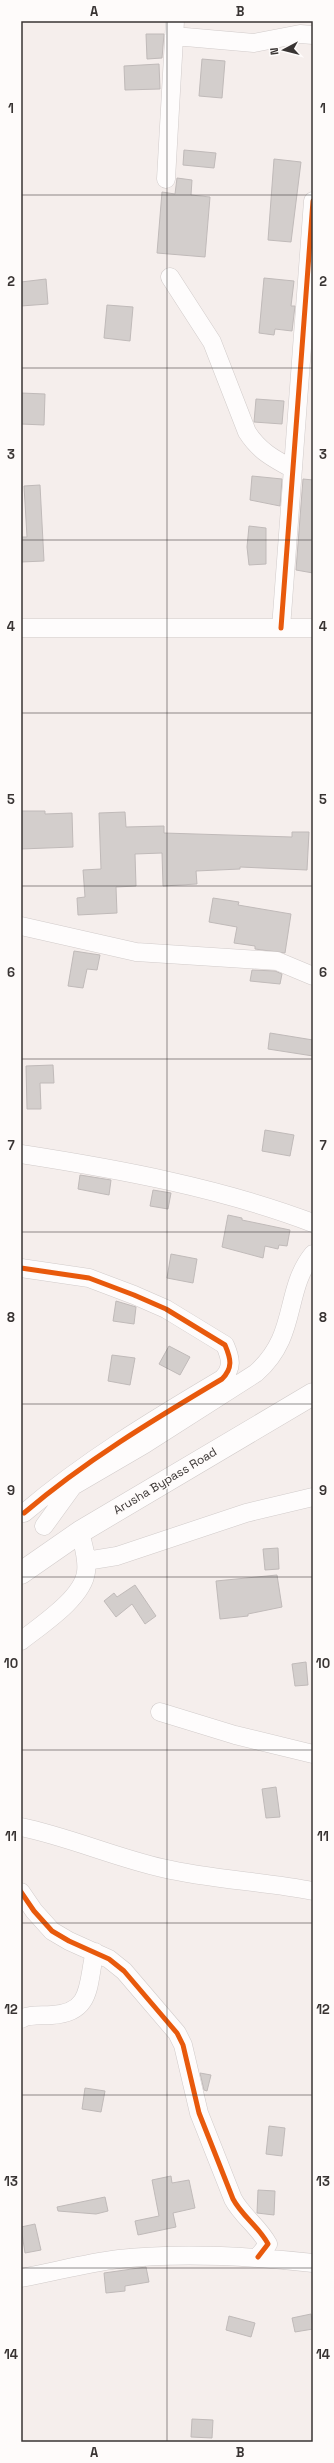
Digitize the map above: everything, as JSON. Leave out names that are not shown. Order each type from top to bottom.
[{"type":"main road","name":"Arusha Bypass Road","points":[[21,1573],[71,1538],[313,1394]]},
{"type":"street","points":[[166,179],[175,28],[254,43],[300,34],[313,35]]},
{"type":"street","points":[[281,628],[313,201]]},
{"type":"street","points":[[170,277],[212,342],[250,438],[265,454],[293,469]]},
{"type":"street","points":[[21,628],[313,628]]},
{"type":"street","points":[[21,926],[136,952],[256,958],[277,961],[313,976]]},
{"type":"street","points":[[21,1154],[86,1164],[162,1180],[234,1199],[313,1223]]},
{"type":"street","points":[[28,1517],[73,1486],[145,1444],[256,1373],[270,1361],[285,1331],[294,1293],[303,1270],[313,1254]]},
{"type":"street","points":[[21,1268],[88,1278],[166,1309],[225,1345],[231,1364],[229,1372],[222,1379],[121,1440],[56,1486],[28,1517]]},
{"type":"street","points":[[86,1561],[117,1556],[246,1513],[313,1497]]},
{"type":"street","points":[[21,1641],[74,1596],[83,1584],[86,1561],[71,1538],[28,1517]]},
{"type":"street","points":[[160,1712],[235,1735],[313,1754]]},
{"type":"street","points":[[25,1832],[160,1868],[197,1876],[279,1884],[313,1891]]},
{"type":"street","points":[[21,1892],[34,1911],[52,1931],[69,1941],[109,1958],[124,1970],[180,2039],[199,2113],[232,2199],[237,2208],[263,2234],[268,2244],[258,2257]]},
{"type":"street","points":[[21,2019],[59,2015],[75,2008],[88,1993],[90,1987],[91,1967],[95,1952]]},
{"type":"street","points":[[21,2278],[131,2258],[209,2256],[258,2257],[313,2263]]},
{"type":"building","points":[[146,34],[164,34],[162,58],[147,59]]},
{"type":"building","points":[[202,59],[225,61],[222,98],[199,96]]},
{"type":"building","points":[[159,64],[160,89],[125,90],[124,66]]},
{"type":"building","points":[[184,150],[216,153],[214,168],[183,165]]},
{"type":"building","points":[[274,159],[301,162],[291,242],[268,240]]},
{"type":"building","points":[[177,178],[192,180],[191,195],[210,197],[205,257],[157,253],[162,192],[175,194]]},
{"type":"building","points":[[264,278],[294,281],[291,306],[295,306],[292,331],[275,329],[274,335],[259,333]]},
{"type":"building","points":[[46,279],[48,304],[21,306],[21,282]]},
{"type":"building","points":[[107,305],[133,307],[130,341],[104,338]]},
{"type":"building","points":[[21,393],[45,394],[44,425],[21,424]]},
{"type":"building","points":[[256,399],[284,401],[282,424],[254,422]]},
{"type":"building","points":[[252,476],[282,479],[280,506],[250,500]]},
{"type":"building","points":[[303,479],[313,480],[313,573],[296,570]]},
{"type":"building","points":[[40,485],[44,561],[21,562],[21,537],[27,537],[24,486]]},
{"type":"building","points":[[249,526],[266,528],[266,564],[249,565],[247,547]]},
{"type":"building","points":[[21,811],[45,811],[45,814],[72,813],[73,847],[21,849]]},
{"type":"building","points":[[125,812],[126,827],[164,826],[164,833],[292,837],[292,832],[309,832],[307,870],[240,867],[240,869],[196,871],[197,884],[163,886],[162,853],[135,854],[136,886],[116,887],[117,913],[78,915],[77,898],[85,897],[83,870],[101,869],[99,813]]},
{"type":"building","points":[[213,898],[239,902],[238,905],[291,914],[285,953],[255,949],[255,946],[234,943],[237,927],[209,922]]},
{"type":"building","points":[[74,951],[100,955],[97,970],[87,969],[83,988],[68,986]]},
{"type":"building","points":[[252,970],[275,971],[282,974],[280,984],[250,981]]},
{"type":"building","points":[[270,1033],[313,1040],[313,1056],[268,1049]]},
{"type":"building","points":[[53,1065],[54,1083],[40,1083],[41,1109],[27,1109],[26,1066]]},
{"type":"building","points":[[265,1130],[294,1135],[290,1156],[262,1151]]},
{"type":"building","points":[[80,1175],[111,1180],[109,1195],[78,1189]]},
{"type":"building","points":[[153,1190],[171,1193],[168,1209],[150,1206]]},
{"type":"building","points":[[228,1215],[242,1218],[242,1220],[290,1230],[287,1246],[279,1245],[278,1249],[265,1246],[263,1258],[222,1247]]},
{"type":"building","points":[[171,1254],[197,1259],[193,1283],[167,1278]]},
{"type":"building","points":[[116,1301],[136,1307],[134,1324],[113,1321]]},
{"type":"building","points":[[169,1346],[190,1357],[180,1375],[159,1364]]},
{"type":"building","points":[[112,1355],[135,1358],[130,1385],[108,1381]]},
{"type":"building","points":[[278,1548],[279,1569],[265,1570],[263,1549]]},
{"type":"building","points":[[277,1575],[282,1607],[248,1614],[248,1616],[220,1619],[216,1581]]},
{"type":"building","points":[[135,1585],[156,1616],[145,1624],[132,1604],[116,1617],[104,1601],[114,1593],[117,1597]]},
{"type":"building","points":[[306,1662],[308,1685],[295,1686],[292,1664]]},
{"type":"building","points":[[276,1787],[280,1817],[266,1818],[262,1789]]},
{"type":"building","points":[[200,2073],[211,2075],[207,2091],[204,2090]]},
{"type":"building","points":[[85,2088],[105,2091],[101,2112],[82,2109]]},
{"type":"building","points":[[269,2126],[285,2128],[282,2156],[266,2154]]},
{"type":"building","points":[[171,2176],[172,2183],[189,2180],[195,2208],[173,2213],[176,2227],[138,2235],[135,2221],[159,2216],[152,2180]]},
{"type":"building","points":[[258,2190],[275,2191],[274,2215],[257,2213]]},
{"type":"building","points":[[105,2197],[108,2211],[96,2214],[58,2211],[57,2207]]},
{"type":"building","points":[[35,2224],[41,2250],[25,2253],[21,2227]]},
{"type":"building","points":[[146,2267],[149,2282],[125,2286],[125,2291],[106,2293],[104,2273]]},
{"type":"building","points":[[311,2314],[313,2329],[295,2332],[292,2318]]},
{"type":"building","points":[[229,2316],[255,2323],[251,2337],[226,2330]]},
{"type":"building","points":[[192,2419],[213,2420],[212,2438],[191,2437]]},
{"type":"cycle path","points":[[281,628],[313,201]]},
{"type":"cycle path","points":[[21,1268],[89,1278],[134,1295],[166,1309],[225,1345],[230,1359],[228,1371],[222,1379],[120,1442],[71,1476],[24,1513]]},
{"type":"cycle path","points":[[21,1892],[34,1911],[52,1931],[69,1941],[109,1959],[124,1971],[177,2033],[183,2045],[199,2113],[233,2199],[268,2244],[258,2257]]}]
